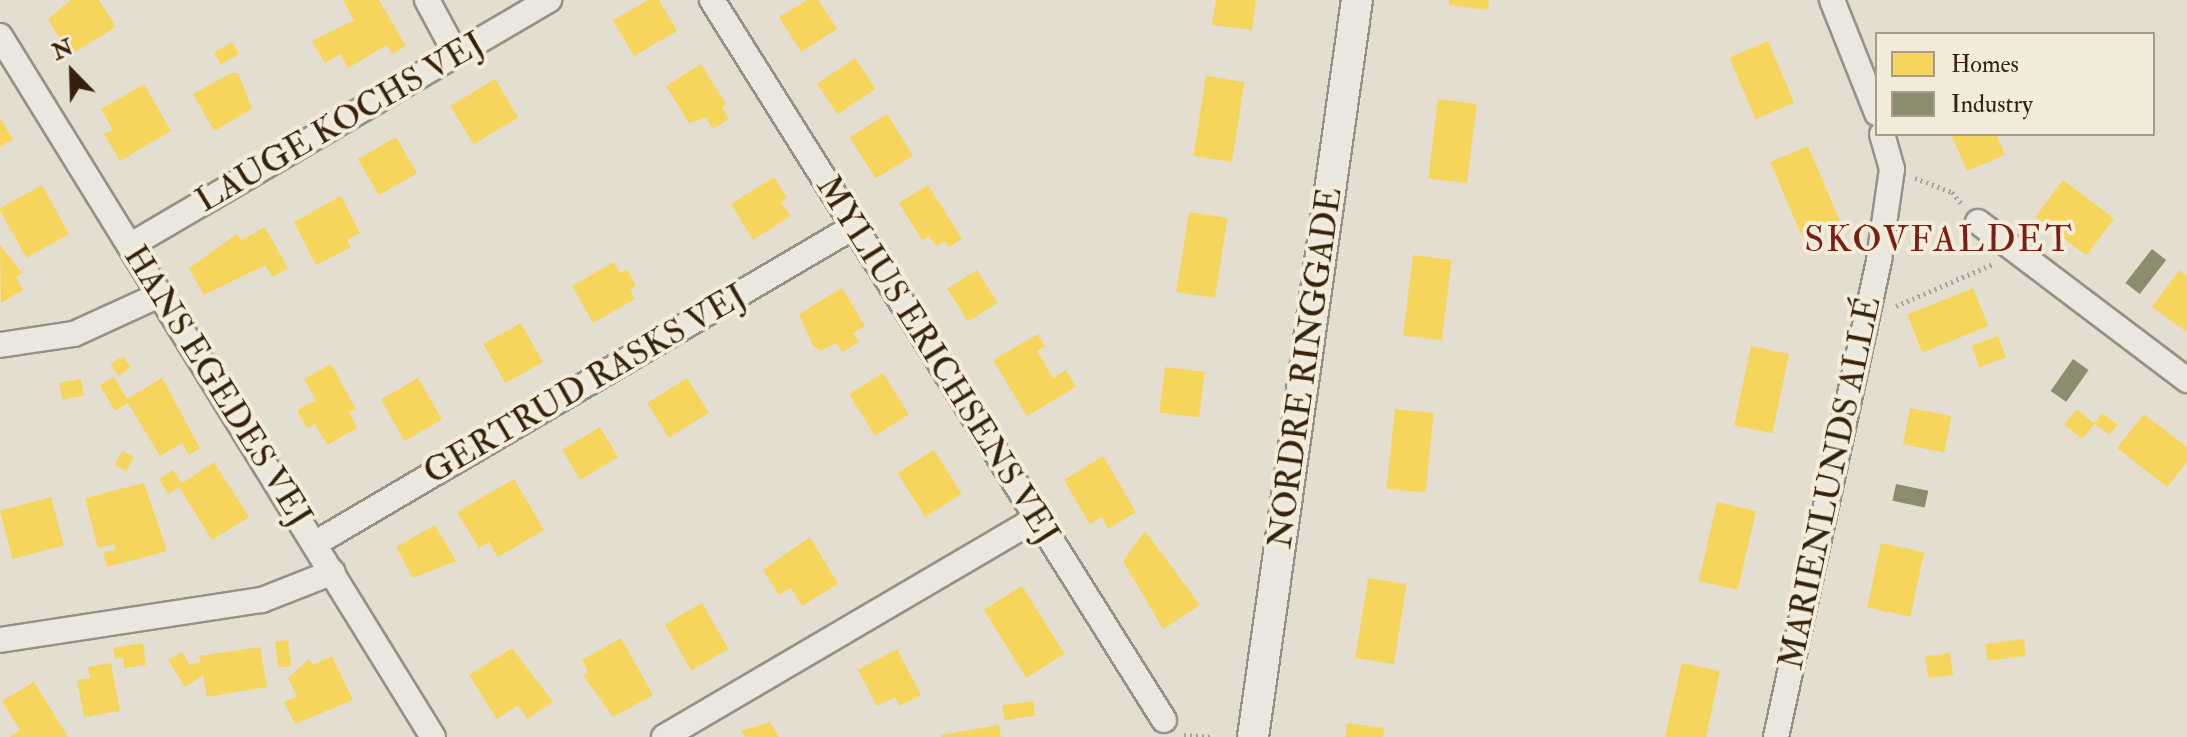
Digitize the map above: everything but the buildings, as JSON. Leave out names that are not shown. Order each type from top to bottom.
[{"type":"street","points":[[427,0],[456,54]]},
{"type":"street","name":"LAUGE KOCHS VEJ","points":[[131,245],[549,0]]},
{"type":"street","name":"MYLIUS ERICHSENS VEJ","points":[[712,0],[1164,720]]},
{"type":"street","name":"NORDRE RINGGADE","points":[[1253,737],[1357,0]]},
{"type":"street","points":[[1832,0],[1875,108]]},
{"type":"street","name":"HANS EGEDES VEJ","points":[[2,44],[131,245],[433,737]]},
{"type":"street","name":"MARIENLUNDS ALLÉ","points":[[1776,737],[1865,319],[1892,169],[1883,136]]},
{"type":"street","points":[[1978,222],[2187,380]]},
{"type":"street","name":"GERTRUD RASKS VEJ","points":[[316,543],[855,226]]},
{"type":"street","points":[[0,345],[74,334],[159,295]]},
{"type":"street","points":[[664,737],[1036,519]]},
{"type":"street","points":[[0,640],[262,600],[333,572]]},
{"type":"path","points":[[1892,169],[1952,192],[1978,222]]},
{"type":"path","points":[[1865,319],[2020,253]]},
{"type":"district","name":"SKOVFALDET","points":[[1939,240]]}]
